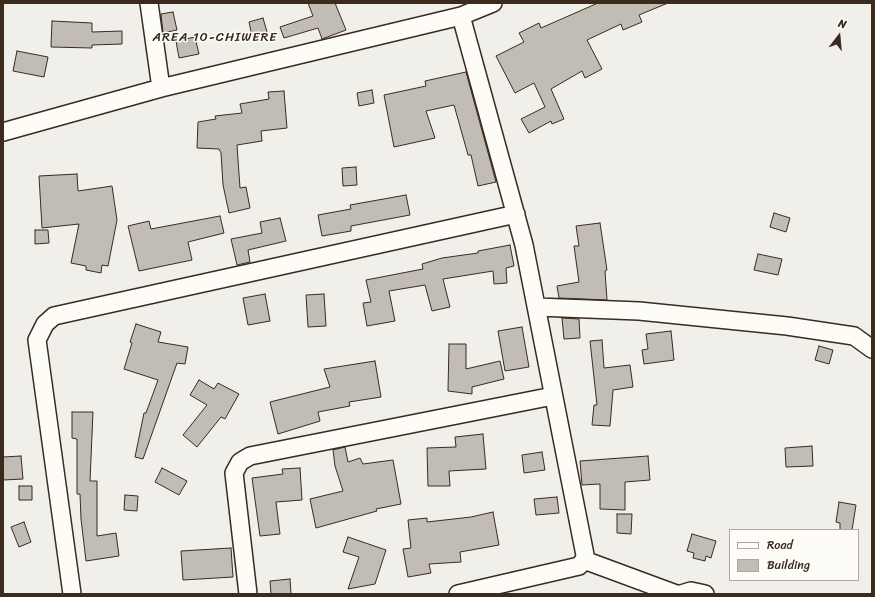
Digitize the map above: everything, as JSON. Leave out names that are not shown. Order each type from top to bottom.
[{"type":"street","points":[[148,3],[161,88]]},
{"type":"street","points":[[3,132],[161,88],[461,16],[493,3]]},
{"type":"street","points":[[458,594],[579,566],[584,560],[585,555],[537,307],[516,214],[461,16]]},
{"type":"street","points":[[72,594],[37,340],[41,330],[54,316],[516,214]]},
{"type":"street","points":[[537,307],[639,310],[787,326],[854,336],[872,349]]},
{"type":"street","points":[[248,594],[234,473],[240,462],[250,456],[554,396]]},
{"type":"street","points":[[584,560],[676,594]]},
{"type":"street","points":[[681,594],[691,591],[705,594]]},
{"type":"building","points":[[308,3],[335,3],[346,30],[322,39],[318,28],[284,38],[280,27],[313,16]]},
{"type":"building","points":[[598,3],[668,3],[639,15],[642,22],[623,30],[621,24],[587,40],[602,69],[585,78],[582,71],[551,89],[564,119],[552,124],[551,121],[529,133],[521,119],[545,107],[534,83],[515,93],[496,56],[524,42],[519,33],[539,23],[541,28]]},
{"type":"building","points":[[173,12],[177,30],[163,33],[161,14]]},
{"type":"building","points":[[263,18],[267,32],[252,36],[249,22]]},
{"type":"building","points":[[52,21],[92,23],[92,32],[122,31],[122,44],[92,45],[92,48],[51,47]]},
{"type":"building","points":[[195,37],[199,54],[179,58],[176,41]]},
{"type":"building","points":[[17,51],[48,57],[44,77],[13,71]]},
{"type":"building","points":[[466,72],[496,182],[478,186],[471,155],[468,155],[454,105],[426,111],[435,138],[394,147],[384,95],[426,86],[425,81]]},
{"type":"building","points":[[372,90],[374,103],[359,106],[357,93]]},
{"type":"building","points":[[284,91],[287,128],[261,131],[262,141],[237,145],[240,188],[246,187],[250,208],[229,213],[223,185],[221,153],[219,149],[197,148],[198,122],[216,119],[215,116],[242,113],[240,104],[269,99],[268,92]]},
{"type":"building","points":[[356,167],[357,185],[343,186],[342,168]]},
{"type":"building","points":[[77,174],[78,191],[112,186],[117,220],[108,266],[102,265],[101,273],[86,270],[86,266],[71,263],[79,224],[42,228],[39,176]]},
{"type":"building","points":[[406,195],[410,215],[351,226],[351,231],[322,236],[318,215],[351,209],[350,205]]},
{"type":"building","points":[[774,213],[790,218],[786,232],[770,227]]},
{"type":"building","points":[[220,216],[224,233],[188,242],[192,260],[139,271],[128,226],[149,221],[151,229]]},
{"type":"building","points":[[280,218],[286,241],[248,250],[250,262],[237,265],[231,239],[262,233],[260,222]]},
{"type":"building","points":[[600,223],[607,270],[605,271],[607,300],[559,298],[557,286],[579,282],[574,246],[579,246],[576,226]]},
{"type":"building","points":[[35,230],[48,230],[49,243],[35,244]]},
{"type":"building","points":[[510,245],[514,266],[506,268],[507,283],[494,284],[493,271],[443,279],[450,307],[432,311],[425,285],[389,291],[395,321],[367,326],[363,303],[371,302],[366,280],[423,269],[422,264],[442,258],[478,253],[478,251]]},
{"type":"building","points":[[758,254],[782,259],[778,275],[754,270]]},
{"type":"building","points":[[265,294],[270,321],[248,325],[243,298]]},
{"type":"building","points":[[324,294],[326,326],[308,327],[306,295]]},
{"type":"building","points":[[562,318],[579,319],[580,338],[564,339]]},
{"type":"building","points":[[136,324],[161,332],[158,342],[188,347],[185,364],[177,363],[143,459],[135,457],[144,413],[146,413],[158,380],[124,369]]},
{"type":"building","points":[[522,327],[529,367],[505,371],[498,331]]},
{"type":"building","points":[[671,331],[674,360],[644,364],[642,350],[648,349],[646,334]]},
{"type":"building","points":[[602,340],[604,368],[630,365],[633,387],[613,390],[610,426],[592,425],[594,405],[597,405],[590,341]]},
{"type":"building","points":[[449,344],[466,344],[466,369],[500,361],[504,379],[472,387],[472,394],[448,391]]},
{"type":"building","points":[[819,346],[833,350],[829,364],[815,360]]},
{"type":"building","points":[[375,361],[381,397],[349,402],[350,406],[318,412],[320,421],[278,434],[270,402],[330,387],[324,369]]},
{"type":"building","points":[[199,380],[214,389],[218,383],[239,394],[225,419],[221,417],[197,447],[183,435],[207,405],[190,395]]},
{"type":"building","points":[[72,412],[93,412],[90,481],[97,481],[97,536],[116,533],[119,556],[86,561],[81,519],[80,494],[77,494],[77,439],[72,438]]},
{"type":"building","points":[[483,434],[486,469],[449,471],[450,486],[428,486],[427,448],[456,447],[455,437]]},
{"type":"building","points":[[812,446],[813,466],[786,467],[785,448]]},
{"type":"building","points":[[345,447],[348,462],[360,458],[363,464],[393,460],[401,504],[376,509],[377,511],[316,528],[310,499],[343,491],[335,466],[333,450]]},
{"type":"building","points":[[542,452],[545,470],[524,473],[522,455]]},
{"type":"building","points":[[21,456],[23,479],[3,480],[3,457]]},
{"type":"building","points":[[648,456],[650,480],[625,482],[625,510],[600,509],[600,484],[582,485],[580,461]]},
{"type":"building","points":[[162,468],[187,481],[179,495],[155,482]]},
{"type":"building","points":[[300,468],[302,500],[276,502],[280,534],[260,536],[252,478],[283,474],[282,469]]},
{"type":"building","points":[[19,486],[32,486],[32,500],[19,500]]},
{"type":"building","points":[[125,495],[138,496],[137,511],[124,510]]},
{"type":"building","points":[[557,497],[559,513],[536,515],[534,499]]},
{"type":"building","points":[[839,502],[856,505],[852,529],[840,529],[840,523],[836,522]]},
{"type":"building","points":[[493,512],[499,545],[460,552],[461,562],[429,564],[431,573],[408,577],[403,549],[411,548],[408,520],[427,518],[427,522],[471,517]]},
{"type":"building","points":[[617,514],[632,514],[631,534],[617,533]]},
{"type":"building","points":[[24,522],[31,542],[19,547],[11,527]]},
{"type":"building","points":[[692,534],[716,541],[711,558],[706,556],[705,561],[693,558],[694,553],[687,551]]},
{"type":"building","points":[[348,537],[386,550],[375,584],[348,589],[359,557],[343,552]]},
{"type":"building","points":[[231,548],[233,577],[183,580],[181,551]]},
{"type":"building","points":[[290,579],[291,594],[271,594],[270,581]]},
{"type":"district","name":"AREA 10-CHIWERE","points":[[215,38]]}]
